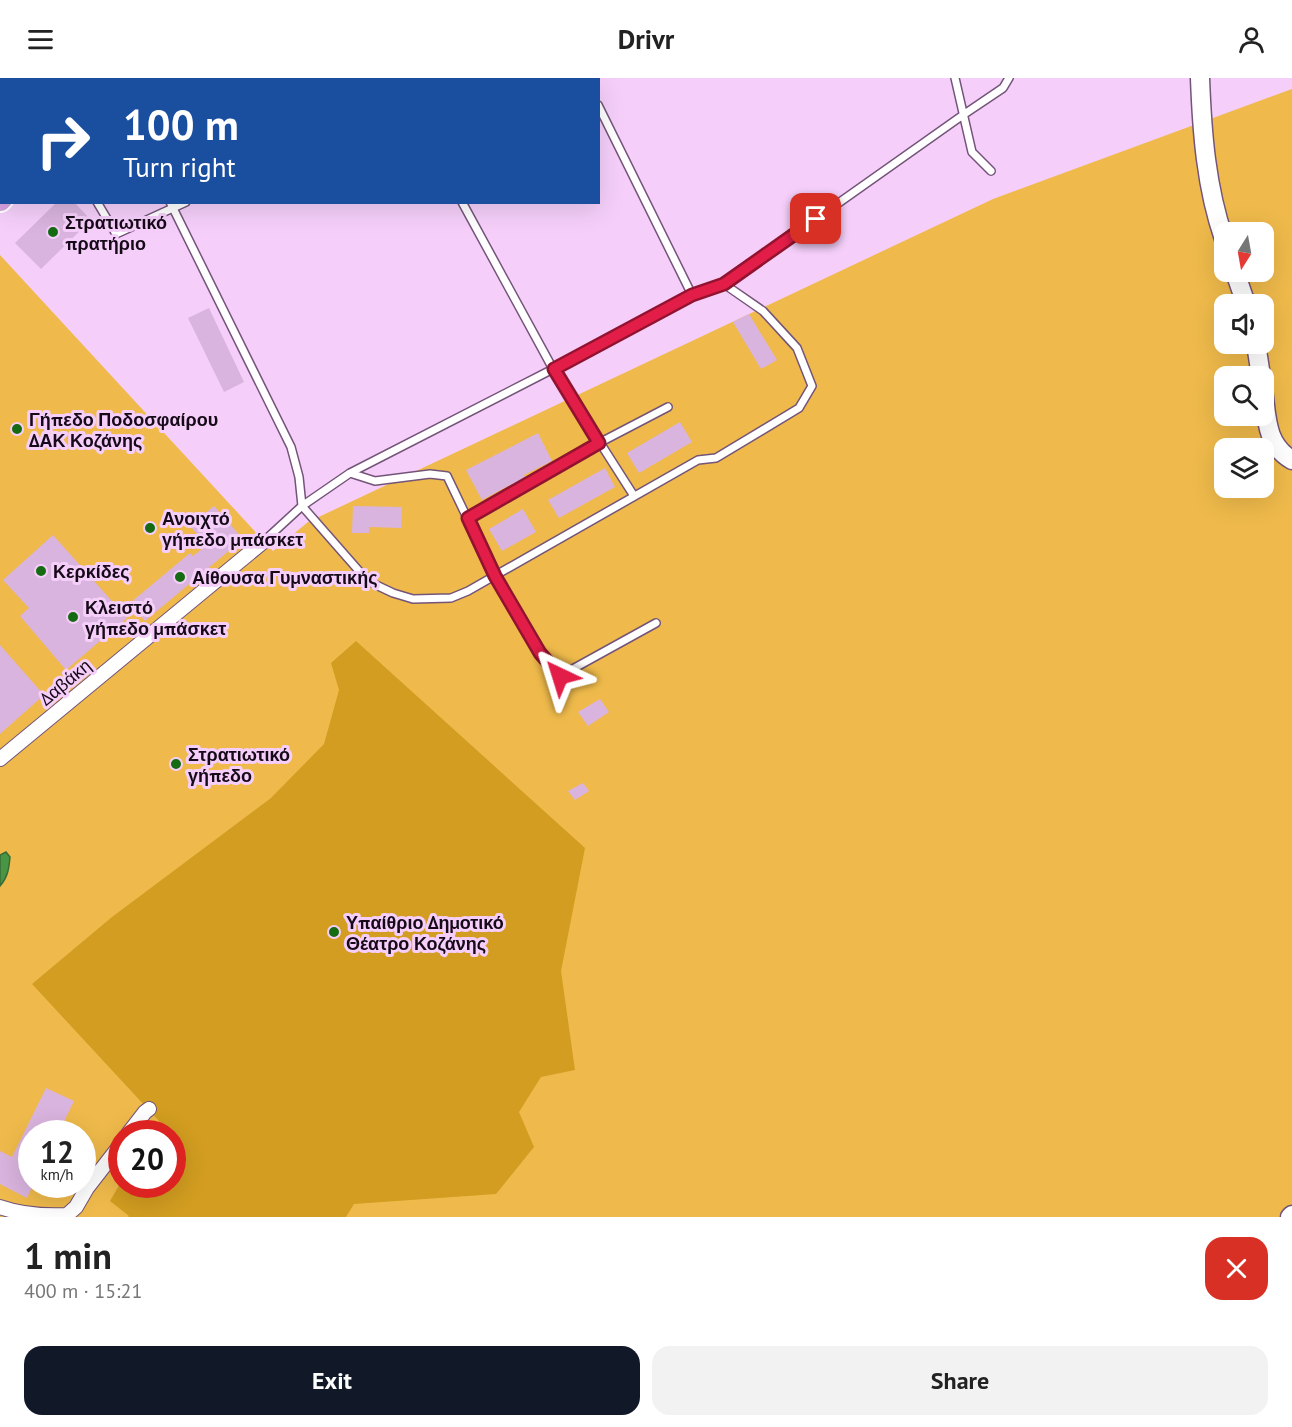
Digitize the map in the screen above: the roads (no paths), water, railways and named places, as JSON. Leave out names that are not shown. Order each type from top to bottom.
[{"type":"street","points":[[1200,78],[1204,142],[1219,222]]},
{"type":"street","points":[[1268,426],[1274,444],[1281,453],[1292,460]]},
{"type":"street","name":"Δαβάκη","points":[[0,759],[264,541]]},
{"type":"street","points":[[139,1120],[149,1110]]},
{"type":"street","points":[[5,1212],[67,1215],[76,1207],[87,1188],[108,1161]]},
{"type":"lane","points":[[955,78],[972,152],[991,171]]},
{"type":"lane","points":[[264,541],[302,506],[350,474],[692,295],[724,284],[1003,88],[1009,78]]},
{"type":"lane","points":[[600,109],[692,295]]},
{"type":"lane","points":[[98,204],[116,234],[171,206],[291,447],[302,506],[359,571],[374,584],[413,599],[451,598],[468,591],[698,460],[716,458],[800,408],[812,386],[796,348],[763,311],[724,284]]},
{"type":"lane","points":[[463,204],[554,369],[634,496]]},
{"type":"lane","points":[[468,518],[599,443],[668,407]]},
{"type":"lane","points":[[350,474],[375,481],[430,474],[447,476],[495,576],[540,653],[560,676],[656,623]]},
{"type":"place","name":"Στρατιωτικό πρατήριο","points":[[53,232]]},
{"type":"place","name":"Γήπεδο Ποδοσφαίρου ΔΑΚ Κοζάνης","points":[[17,429]]},
{"type":"place","name":"Ανοιχτό γήπεδο μπάσκετ","points":[[150,528]]},
{"type":"place","name":"Κερκίδες","points":[[41,571]]},
{"type":"place","name":"Αίθουσα Γυμναστικής","points":[[180,577]]},
{"type":"place","name":"Κλειστό γήπεδο μπάσκετ","points":[[73,617]]},
{"type":"place","name":"Στρατιωτικό γήπεδο","points":[[176,764]]},
{"type":"place","name":"Υπαίθριο Δημοτικό Θέατρο Κοζάνης","points":[[334,932]]}]
